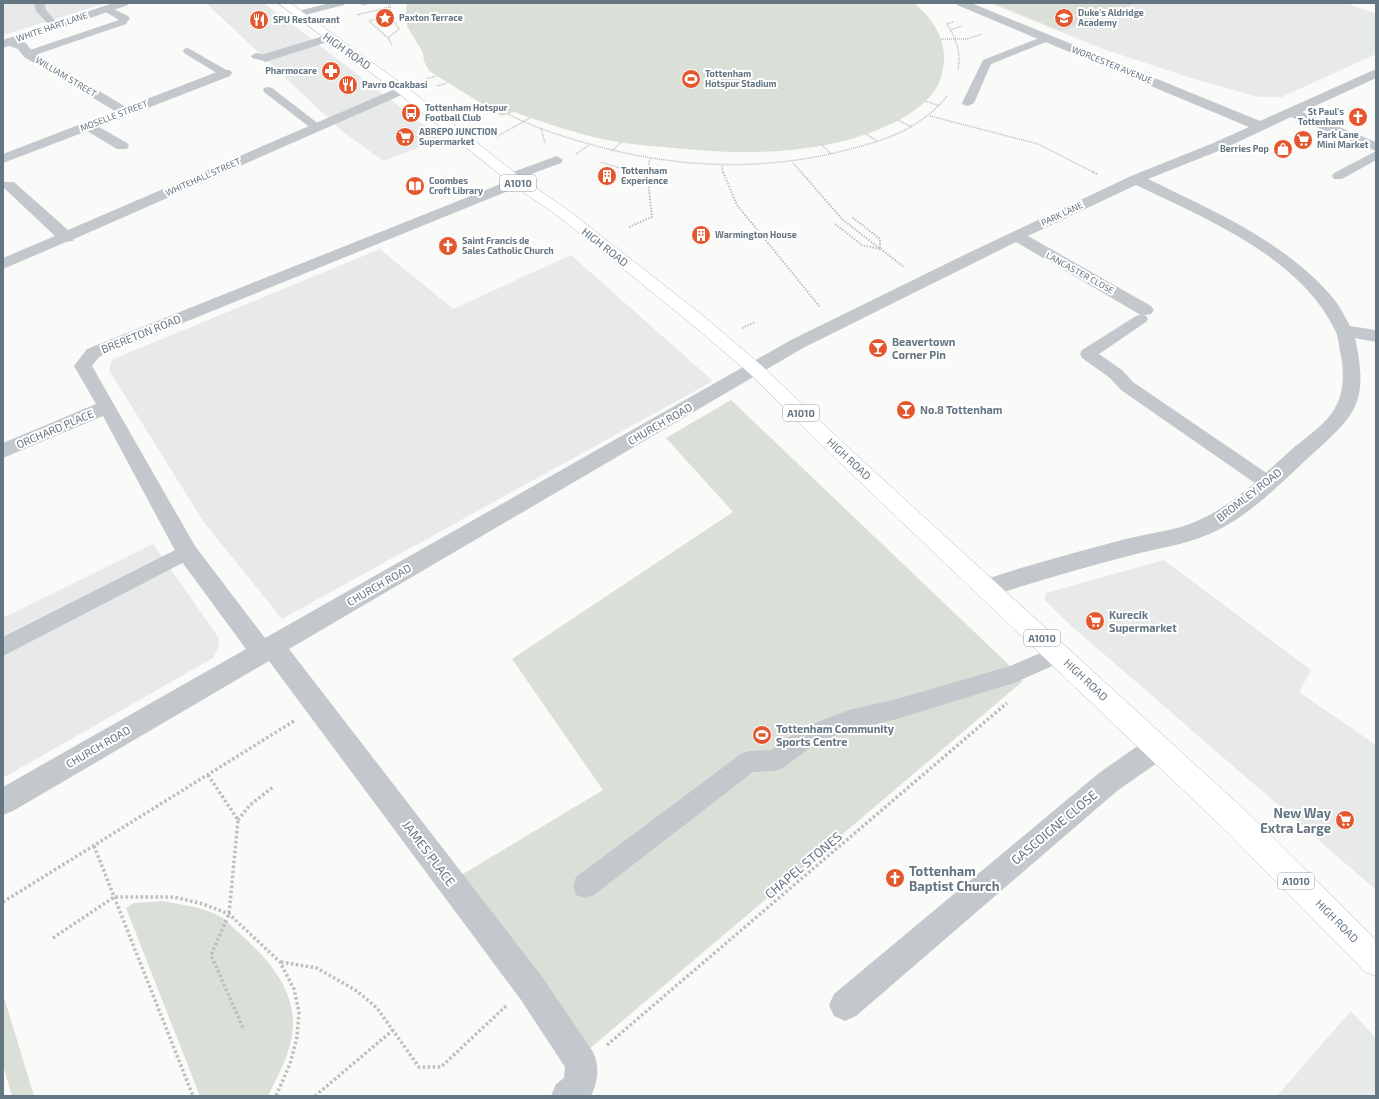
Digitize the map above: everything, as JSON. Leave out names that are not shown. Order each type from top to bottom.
[{"type":"main road","name":"HIGH ROAD","points":[[283,3],[402,90],[515,180],[563,213],[695,318],[755,369],[846,457],[1059,654],[1236,821],[1376,961]]},
{"type":"street","name":"WHITE HART LANE","points":[[5,43],[124,3]]},
{"type":"street","name":"WORCESTER AVENUE","points":[[961,3],[1262,127]]},
{"type":"street","points":[[260,57],[330,38]]},
{"type":"street","name":"WILLIAM STREET","points":[[5,43],[22,46],[28,54],[125,112]]},
{"type":"street","name":"MOSELLE STREET","points":[[3,159],[225,73]]},
{"type":"street","name":"PARK LANE","points":[[755,369],[808,338],[1016,236],[1136,179],[1262,127],[1376,73]]},
{"type":"street","name":"WHITEHALL STREET","points":[[3,264],[67,238],[402,90]]},
{"type":"street","points":[[1293,113],[1376,147]]},
{"type":"street","points":[[88,126],[122,146]]},
{"type":"street","name":"BROMLEY ROAD","points":[[988,588],[1023,576],[1201,528],[1224,516],[1268,483],[1310,445],[1337,418],[1345,407],[1352,380],[1351,354],[1345,331],[1319,292],[1296,270],[1276,254],[1234,229],[1136,179]]},
{"type":"street","name":"BRERETON ROAD","points":[[267,649],[187,552],[83,366],[93,353],[515,180]]},
{"type":"street","points":[[9,185],[67,238]]},
{"type":"street","name":"LANCASTER CLOSE","points":[[1016,236],[1143,315]]},
{"type":"street","points":[[1345,331],[1376,336]]},
{"type":"street","name":"CHURCH ROAD","points":[[3,802],[755,369]]},
{"type":"street","name":"ORCHARD PLACE","points":[[3,451],[107,407]]},
{"type":"street","name":"JAMES PLACE","points":[[267,649],[317,706],[529,985],[582,1063]]},
{"type":"street","name":"GASCOIGNE CLOSE","points":[[844,1005],[1108,782],[1158,747]]},
{"type":"street","points":[[568,1096],[579,1086],[582,1063]]},
{"type":"lane","points":[[39,3],[42,11],[55,26]]},
{"type":"lane","points":[[297,14],[341,3]]},
{"type":"lane","points":[[28,54],[123,22],[125,18],[107,9]]},
{"type":"lane","points":[[1017,39],[1033,32]]},
{"type":"lane","points":[[968,103],[987,62],[1047,38]]},
{"type":"lane","points":[[188,51],[225,73]]},
{"type":"lane","points":[[268,90],[316,127]]},
{"type":"lane","points":[[1338,176],[1376,155]]},
{"type":"lane","points":[[515,180],[557,160]]},
{"type":"lane","points":[[1143,315],[1088,354],[1116,374],[1127,386],[1268,483]]},
{"type":"lane","points":[[3,647],[187,552]]},
{"type":"lane","points":[[585,886],[749,762],[776,760],[808,736],[849,720],[896,709],[1014,674],[1059,654]]},
{"type":"path","points":[[366,4],[370,3]]},
{"type":"path","points":[[388,38],[399,29],[395,26],[391,15],[389,7],[390,3]]},
{"type":"path","points":[[370,12],[389,7]]},
{"type":"path","points":[[391,15],[369,21],[384,33],[392,45]]},
{"type":"path","points":[[956,78],[960,63],[956,38],[947,24],[957,20]]},
{"type":"path","points":[[950,30],[957,28]]},
{"type":"path","points":[[941,39],[967,39],[976,36]]},
{"type":"path","points":[[426,79],[436,76]]},
{"type":"path","points":[[436,86],[447,83]]},
{"type":"path","points":[[508,114],[541,129],[612,152],[722,166],[792,163],[831,155],[877,142],[912,127],[930,116],[940,106],[950,91]]},
{"type":"path","points":[[925,101],[940,106]]},
{"type":"path","points":[[930,116],[1038,144],[1095,172]]},
{"type":"path","points":[[490,139],[530,118]]},
{"type":"path","points":[[898,120],[912,127]]},
{"type":"path","points":[[541,129],[545,143],[550,145]]},
{"type":"path","points":[[866,134],[877,142]]},
{"type":"path","points":[[612,152],[621,142]]},
{"type":"path","points":[[822,145],[831,155]]},
{"type":"path","points":[[629,227],[652,217],[646,176],[650,158]]},
{"type":"path","points":[[601,162],[635,173]]},
{"type":"path","points":[[792,163],[843,220],[904,267]]},
{"type":"path","points":[[722,166],[724,176],[737,205],[820,308]]},
{"type":"path","points":[[852,217],[880,239],[880,249]]},
{"type":"path","points":[[834,224],[862,246],[880,249]]},
{"type":"path","points":[[739,329],[755,322]]},
{"type":"path","name":"CHAPEL STONES","points":[[582,1063],[607,1045],[1012,700]]},
{"type":"path","points":[[3,902],[317,706]]},
{"type":"path","points":[[208,775],[238,820]]},
{"type":"path","points":[[244,1030],[211,955],[229,914],[238,820],[250,805],[273,787]]},
{"type":"path","points":[[94,846],[193,1096]]},
{"type":"path","points":[[53,938],[114,897],[174,898],[203,904],[229,914],[280,962],[294,989],[299,1012],[297,1037],[290,1064],[276,1096]]},
{"type":"path","points":[[280,962],[318,968],[357,991],[377,1008],[419,1067],[440,1067],[529,985]]},
{"type":"path","points":[[314,1096],[393,1030]]},
{"type":"shaded area","points":[[3,3],[107,3],[3,35]]},
{"type":"shaded area","points":[[206,3],[264,3],[442,139],[383,161],[342,131]]},
{"type":"shaded area","name":"Tottenham Hotspur Stadium","points":[[407,3],[914,3],[930,19],[940,36],[944,56],[943,66],[941,77],[933,93],[913,112],[889,125],[835,143],[807,148],[749,152],[691,150],[627,143],[606,140],[583,134],[514,112],[502,116],[429,71],[424,61],[423,53],[407,26]]},
{"type":"shaded area","points":[[989,3],[1346,3],[1376,14],[1376,54],[1282,97],[1259,97],[1197,80],[1103,49]]},
{"type":"shaded area","name":"Duke's Aldridge Academy","points":[[994,3],[1136,3],[1061,31]]},
{"type":"shaded area","points":[[380,249],[453,309],[571,255],[713,381],[282,619],[203,521],[109,370],[112,360],[123,355]]},
{"type":"shaded area","name":"Tottenham Community Sports Centre","points":[[731,400],[1008,664],[1023,681],[588,1050],[458,877],[603,790],[512,659],[733,512],[666,438]]},
{"type":"shaded area","points":[[153,544],[219,638],[218,647],[213,658],[3,778],[3,618]]},
{"type":"shaded area","points":[[1164,560],[1311,670],[1299,692],[1376,745],[1376,890],[1067,622],[1045,600],[1046,593]]},
{"type":"shaded area","points":[[163,901],[200,909],[223,918],[266,959],[281,981],[291,1006],[293,1029],[289,1049],[268,1096],[200,1096],[126,908],[134,903]]},
{"type":"shaded area","points":[[3,994],[34,1096],[12,1096],[3,1065]]},
{"type":"shaded area","points":[[1351,1011],[1376,1038],[1376,1096],[1277,1096]]},
{"type":"place","name":"Paxton Terrace","points":[[385,18]]},
{"type":"place","name":"Duke's Aldridge Academy","points":[[1064,18]]},
{"type":"place","name":"SPU Restaurant","points":[[259,20]]},
{"type":"place","name":"Pharmocare","points":[[331,71]]},
{"type":"place","name":"Tottenham Hotspur Stadium","points":[[691,79]]},
{"type":"place","name":"Pavro Ocakbasi","points":[[348,85]]},
{"type":"place","name":"Tottenham Hotspur Football Club","points":[[411,113]]},
{"type":"place","name":"St Paul's Tottenham","points":[[1358,117]]},
{"type":"place","name":"ABREPO JUNCTION Supermarket","points":[[405,137]]},
{"type":"place","name":"Park Lane Mini Market","points":[[1303,140]]},
{"type":"place","name":"Berries Pop","points":[[1283,149]]},
{"type":"place","name":"Tottenham Experience","points":[[607,176]]},
{"type":"place","name":"Coombes Croft Library","points":[[415,186]]},
{"type":"place","name":"Warmington House","points":[[701,235]]},
{"type":"place","name":"Saint Francis de Sales Catholic Church","points":[[448,246]]},
{"type":"place","name":"Beavertown Corner Pin","points":[[878,348]]},
{"type":"place","name":"No.8 Tottenham","points":[[906,410]]},
{"type":"place","name":"Kurecik Supermarket","points":[[1095,621]]},
{"type":"place","name":"Tottenham Community Sports Centre","points":[[762,735]]},
{"type":"place","name":"New Way Extra Large","points":[[1345,820]]},
{"type":"place","name":"Tottenham Baptist Church","points":[[895,878]]}]
